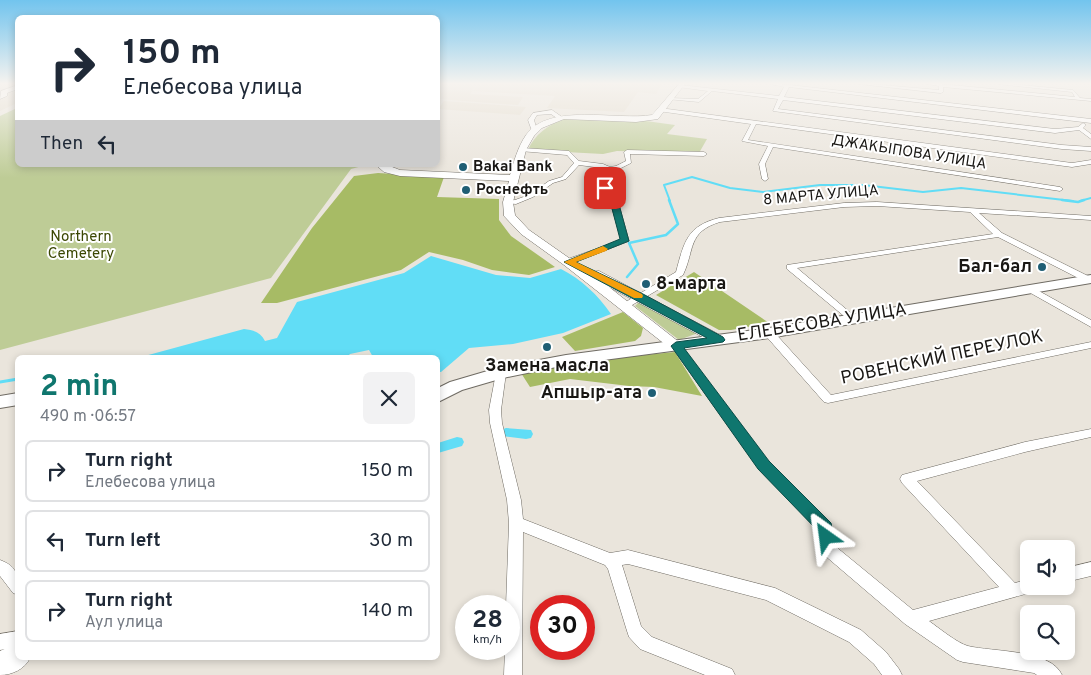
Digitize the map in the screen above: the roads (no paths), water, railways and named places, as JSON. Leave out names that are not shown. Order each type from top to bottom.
[{"type":"main road","points":[[656,116],[644,120],[560,118],[542,124],[534,130],[522,150],[508,202],[510,216],[525,232],[568,262],[676,346]]},
{"type":"main road","points":[[383,167],[387,170],[400,173],[514,178]]},
{"type":"main road","points":[[568,262],[719,340]]},
{"type":"main road","name":"ЕЛЕБЕСОВА УЛИЦА","points":[[440,395],[456,386],[501,373],[566,360],[769,333],[1089,279]]},
{"type":"main road","points":[[0,402],[15,400]]},
{"type":"main road","points":[[0,666],[15,657]]},
{"type":"street","points":[[703,116],[1072,165],[1091,162]]},
{"type":"street","points":[[818,116],[1091,150]]},
{"type":"street","points":[[908,127],[910,116]]},
{"type":"street","points":[[923,116],[1055,131],[1080,128],[1091,123]]},
{"type":"street","points":[[1029,116],[1091,123]]},
{"type":"street","name":"ДЖАКЫПОВА УЛИЦА","points":[[754,122],[745,141],[1060,189]]},
{"type":"street","points":[[1080,128],[1091,137]]},
{"type":"street","points":[[765,179],[762,164],[771,145]]},
{"type":"street","points":[[522,150],[569,153],[577,163],[603,166],[609,169],[617,168],[629,162],[627,152],[704,154]]},
{"type":"street","points":[[508,202],[516,202],[531,196],[551,182],[564,178],[577,163]]},
{"type":"street","points":[[568,262],[625,241],[614,201],[605,188],[609,169]]},
{"type":"street","name":"8 МАРТА УЛИЦА","points":[[624,306],[680,273],[689,240],[697,228],[705,223],[844,205],[877,204],[1091,218]]},
{"type":"street","points":[[972,210],[999,235],[1089,279]]},
{"type":"street","points":[[853,318],[790,267],[999,235]]},
{"type":"street","points":[[1030,289],[1091,324]]},
{"type":"street","name":"РОВЕНСКИЙ ПЕРЕУЛОК","points":[[769,333],[828,399],[1091,345]]},
{"type":"street","points":[[676,346],[764,465],[825,528],[828,549],[843,563],[870,582],[911,618],[963,654],[1036,665],[1053,675]]},
{"type":"street","points":[[501,373],[495,410],[496,423],[514,500],[516,523],[513,675]]},
{"type":"street","points":[[1012,590],[907,479],[1025,447],[1091,434]]},
{"type":"street","points":[[516,523],[610,560],[615,566],[635,631],[646,643],[726,675]]},
{"type":"street","points":[[610,560],[628,557],[769,593],[855,636],[880,658],[892,675]]},
{"type":"street","points":[[0,567],[8,573],[15,584]]},
{"type":"street","points":[[1075,573],[1091,569]]},
{"type":"street","points":[[911,618],[1020,588]]},
{"type":"street","points":[[0,642],[15,640]]},
{"type":"water","points":[[431,256],[496,275],[530,278],[561,269],[589,288],[611,314],[563,333],[513,344],[469,348],[441,372],[440,355],[372,355],[369,350],[349,355],[148,355],[244,329],[256,332],[265,341],[277,338],[297,302],[404,273]]},
{"type":"waterway","points":[[670,201],[664,185],[692,177],[730,188],[763,192],[820,185],[863,185],[923,192],[961,188],[1073,201]]},
{"type":"waterway","points":[[1080,201],[1091,198]]},
{"type":"waterway","points":[[627,277],[638,264],[629,243],[666,235],[678,224],[669,200]]},
{"type":"waterway","points":[[1062,200],[1078,202],[1084,200]]},
{"type":"waterway","points":[[0,382],[15,380]]},
{"type":"waterway","points":[[506,433],[526,434]]},
{"type":"waterway","points":[[440,447],[457,442]]},
{"type":"place","name":"Bakai Bank","points":[[463,167]]},
{"type":"place","name":"Роснефть","points":[[466,190]]},
{"type":"place","name":"Бал-бал","points":[[1042,267]]},
{"type":"place","name":"8-марта","points":[[646,284]]},
{"type":"place","name":"Замена масла","points":[[547,347]]},
{"type":"place","name":"Апшыр-ата","points":[[652,393]]},
{"type":"park label","name":"Northern Cemetery","points":[[81,246]]}]
